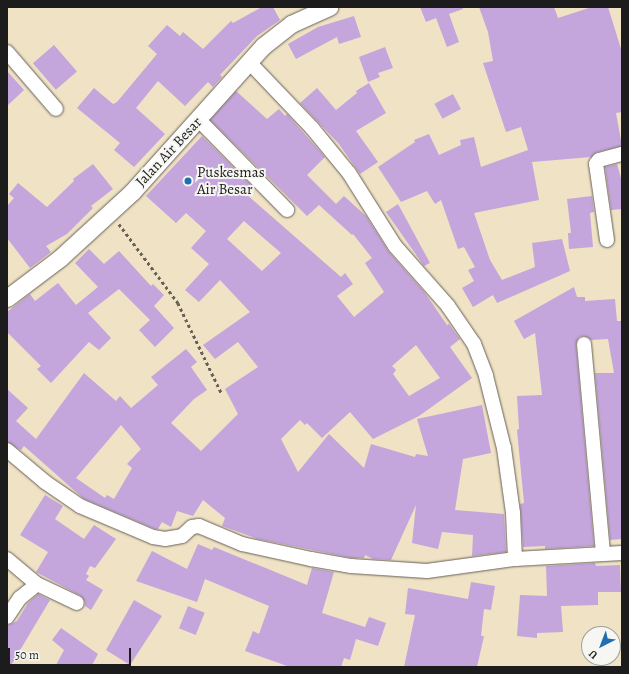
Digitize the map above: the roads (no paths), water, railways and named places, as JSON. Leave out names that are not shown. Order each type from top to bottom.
[{"type":"street","name":"Jalan Air Besar","points":[[7,298],[60,258],[110,213],[199,120],[263,46],[291,24],[329,7]]},
{"type":"street","points":[[7,52],[56,109]]},
{"type":"street","points":[[249,62],[312,128],[349,173],[395,246],[448,306],[474,344],[486,376],[504,448],[513,513],[515,559]]},
{"type":"street","points":[[199,120],[287,210]]},
{"type":"street","points":[[607,240],[596,164],[598,160],[622,154]]},
{"type":"street","points":[[584,344],[602,553]]},
{"type":"street","points":[[7,450],[45,482],[80,506],[153,537],[165,539],[182,536],[192,527],[199,526],[242,544],[311,559],[378,569],[428,571],[515,559],[622,553]]},
{"type":"street","points":[[7,558],[37,584],[77,603]]},
{"type":"street","points":[[7,617],[20,598],[37,584]]},
{"type":"place","name":"Puskesmas Air Besar","points":[[188,181]]}]
